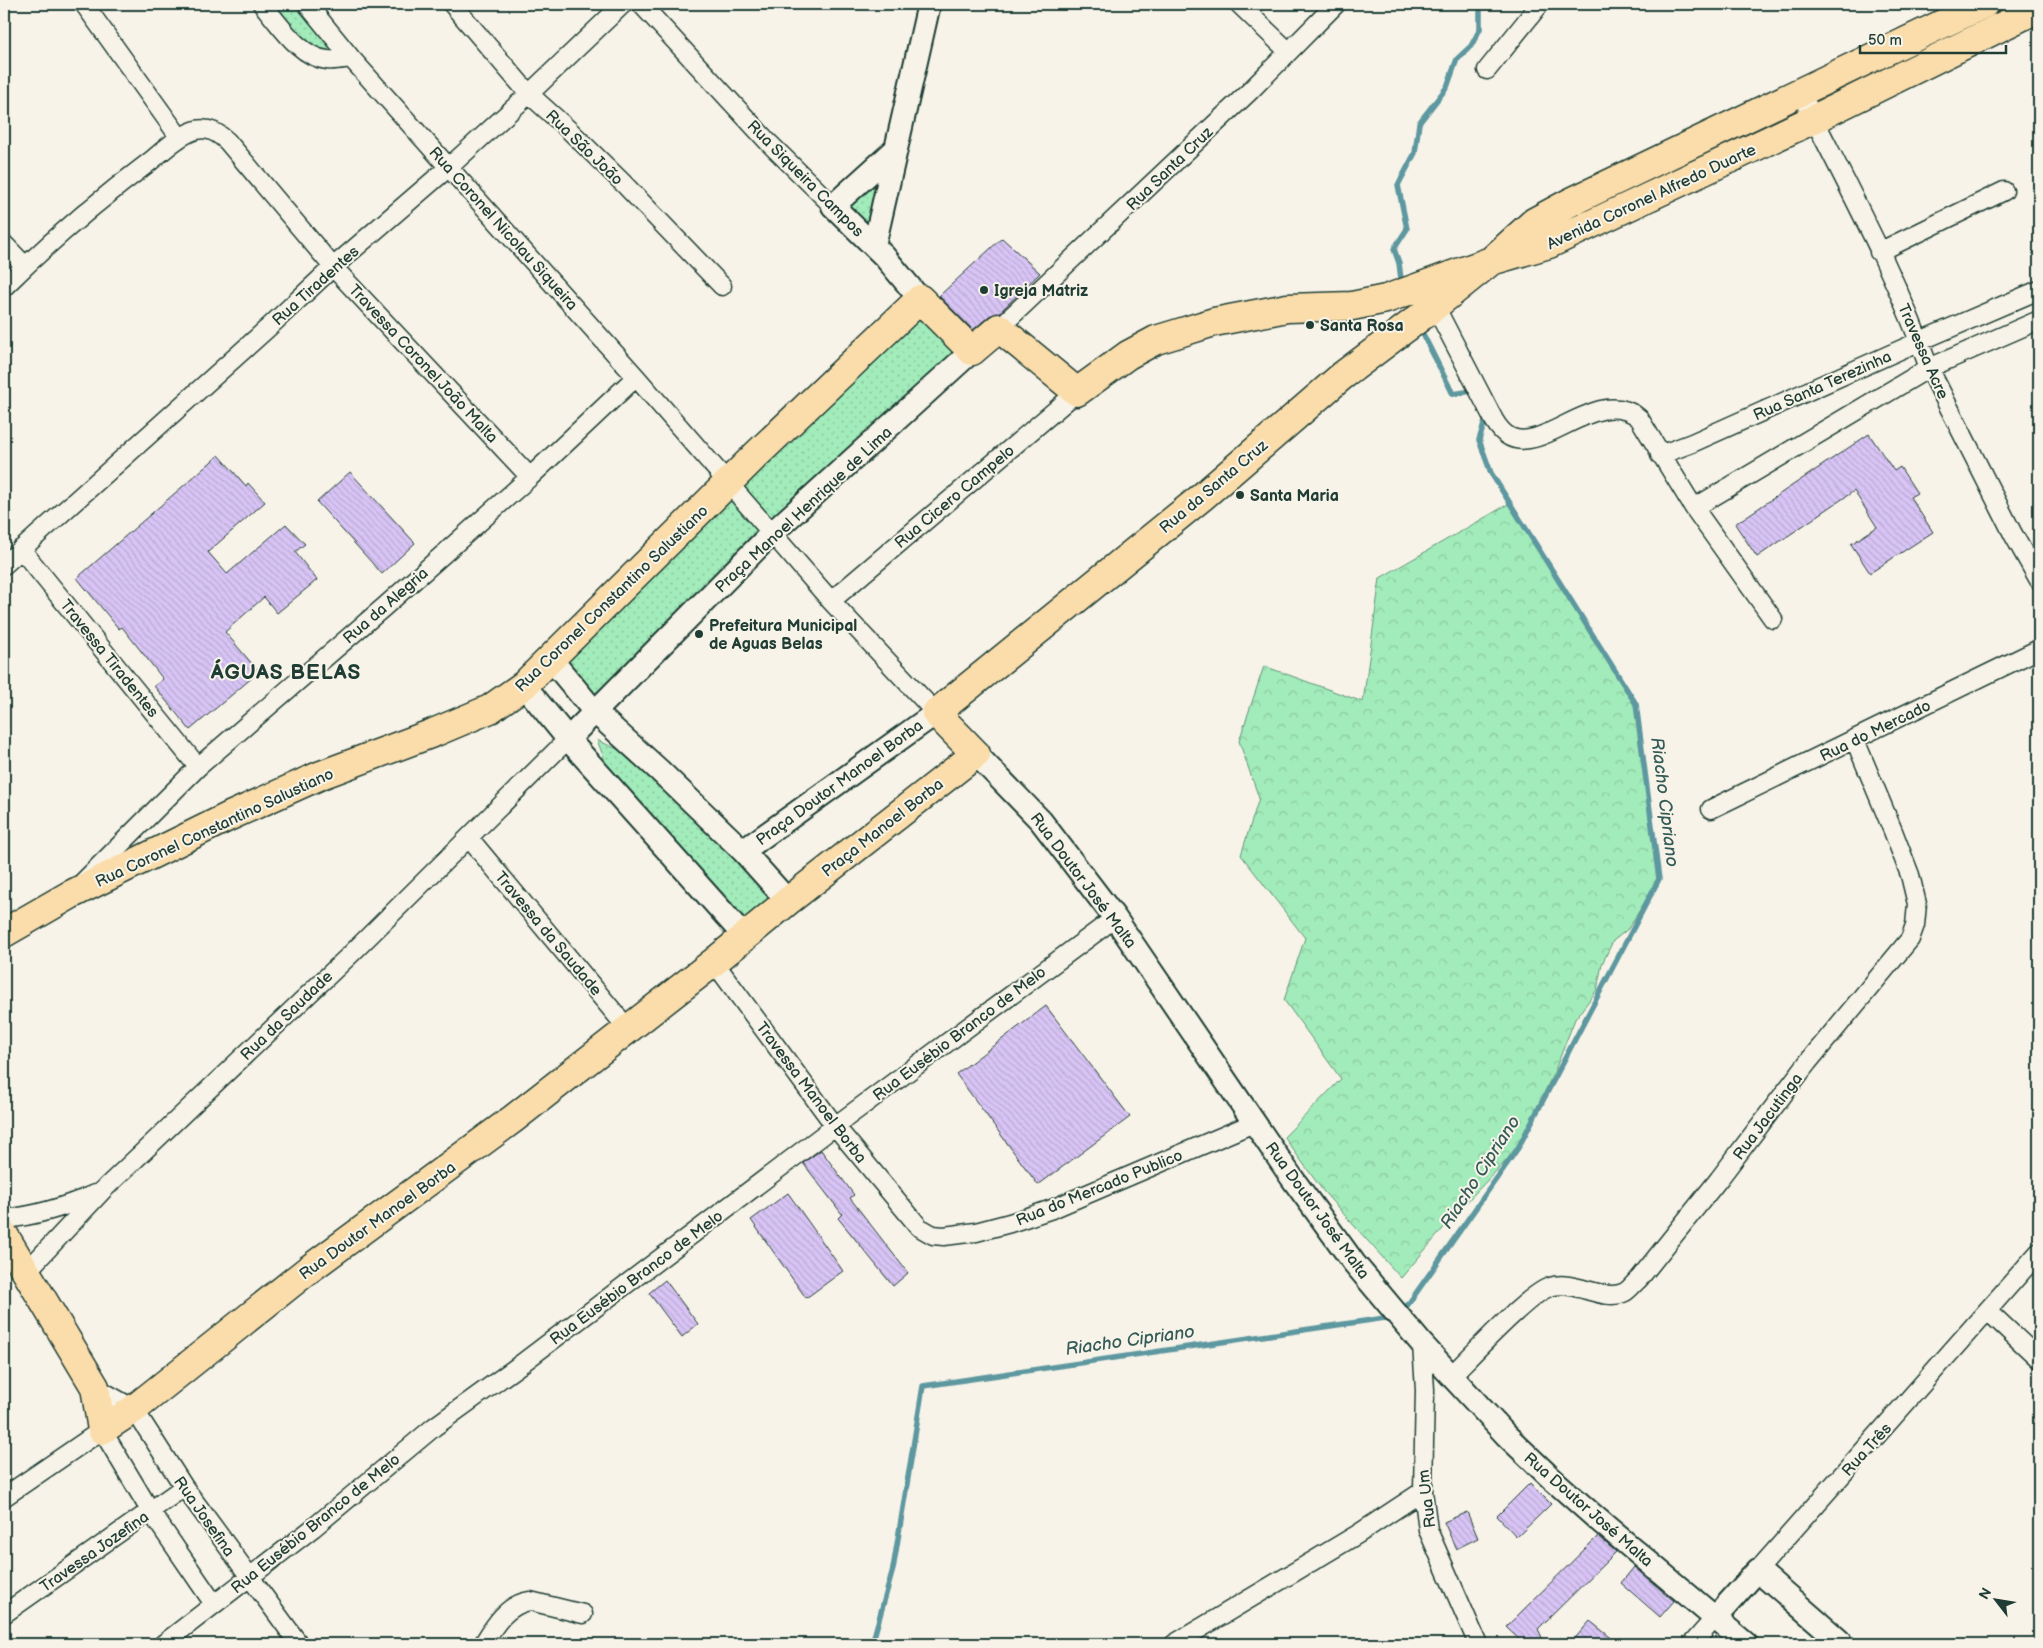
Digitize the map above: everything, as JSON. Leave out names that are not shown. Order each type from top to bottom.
[{"type":"main road","name":"Avenida Coronel Alfredo Duarte","points":[[1491,261],[1534,222],[1571,202],[1984,4]]},
{"type":"main road","name":"Avenida Coronel Alfredo Duarte","points":[[1491,261],[1549,244],[1814,119],[2039,8]]},
{"type":"main road","points":[[972,351],[999,328],[1077,392],[1128,355],[1156,340],[1171,335],[1242,316],[1303,307],[1352,306],[1386,299],[1491,261]]},
{"type":"main road","name":"Rua da Santa Cruz","points":[[936,713],[1202,497],[1342,376],[1491,261]]},
{"type":"main road","name":"Rua Siqueira Campos","points":[[920,299],[972,351]]},
{"type":"main road","name":"Rua Coronel Constantino Salustiano","points":[[4,933],[70,895],[230,816],[321,775],[433,733],[490,709],[524,685],[757,454],[920,299]]},
{"type":"main road","points":[[936,713],[976,754]]},
{"type":"main road","name":"Praça Manoel Borba","points":[[745,937],[788,901],[976,754]]},
{"type":"main road","name":"Rua Doutor Manoel Borba","points":[[102,1430],[134,1409],[308,1270],[513,1119],[745,937]]},
{"type":"main road","points":[[4,1235],[95,1387],[102,1430]]},
{"type":"street","points":[[84,4],[180,138]]},
{"type":"street","points":[[262,4],[297,44],[316,57],[328,60],[351,58]]},
{"type":"street","name":"Rua Coronel Nicolau Siqueira","points":[[307,4],[351,58],[636,376],[831,601],[936,713]]},
{"type":"street","name":"Rua São João","points":[[452,4],[529,94],[623,183],[722,286]]},
{"type":"street","name":"Rua Tiradentes","points":[[4,564],[248,346],[333,266],[449,167],[623,4]]},
{"type":"street","name":"Rua Siqueira Campos","points":[[641,4],[769,143],[874,246],[920,299]]},
{"type":"street","points":[[874,246],[929,4]]},
{"type":"street","points":[[1239,4],[1288,52]]},
{"type":"street","name":"Rua Santa Cruz","points":[[999,328],[1249,92],[1336,4]]},
{"type":"street","points":[[1487,70],[1540,4]]},
{"type":"street","name":"Travessa Acre","points":[[1800,92],[1879,252],[1920,341],[1929,368],[2013,534],[2039,580]]},
{"type":"street","name":"Travessa Coronel João Malta","points":[[4,287],[24,266],[126,180],[180,138],[196,130],[204,129],[220,134],[333,266],[530,477]]},
{"type":"street","points":[[833,206],[896,149]]},
{"type":"street","points":[[1879,252],[2004,191]]},
{"type":"street","points":[[4,244],[24,266]]},
{"type":"street","name":"Rua Santa Terezinha","points":[[1660,455],[1692,443],[2039,290]]},
{"type":"street","points":[[1435,306],[1494,420],[1501,431],[1510,437],[1522,440],[1535,437],[1596,411],[1618,408],[1633,413],[1645,428],[1694,508],[1773,619]]},
{"type":"street","name":"Rua Santa Terezinha","points":[[1694,508],[1929,368],[2039,320]]},
{"type":"street","name":"Praça Manoel Henrique de Lima","points":[[568,739],[772,534],[972,351]]},
{"type":"street","name":"Rua da Alegria","points":[[70,895],[198,766],[384,607],[530,477],[636,376]]},
{"type":"street","name":"Rua Cicero Campelo","points":[[831,601],[1077,392]]},
{"type":"street","name":"Travessa Tiradentes","points":[[21,549],[198,766]]},
{"type":"street","name":"Rua do Mercado","points":[[1711,810],[2039,649]]},
{"type":"street","points":[[550,658],[594,711],[660,771],[742,851],[788,901]]},
{"type":"street","points":[[524,685],[568,739],[745,937]]},
{"type":"street","name":"Praça Doutor Manoel Borba","points":[[742,851],[936,713]]},
{"type":"street","points":[[469,838],[568,739]]},
{"type":"street","name":"Rua Jacutinga","points":[[1451,1376],[1522,1306],[1539,1292],[1549,1287],[1568,1285],[1609,1295],[1626,1292],[1639,1279],[1719,1179],[1808,1062],[1910,939],[1916,925],[1917,904],[1910,875],[1854,740]]},
{"type":"street","name":"Rua Doutor José Malta","points":[[976,754],[1041,821],[1115,918],[1256,1122],[1292,1178],[1354,1263],[1422,1344],[1506,1435],[1551,1478],[1746,1644]]},
{"type":"street","name":"Travessa da Saudade","points":[[469,838],[628,1029]]},
{"type":"street","name":"Rua da Saudade","points":[[27,1271],[102,1191],[469,838]]},
{"type":"street","name":"Rua Eusébio Branco de Melo","points":[[163,1644],[312,1528],[434,1427],[521,1364],[835,1126],[1115,918]]},
{"type":"street","name":"Travessa Manoel Borba","points":[[714,962],[835,1126],[913,1220]]},
{"type":"street","name":"Rua do Mercado Publico","points":[[913,1220],[933,1235],[944,1236],[976,1232],[1010,1223],[1052,1210],[1256,1122]]},
{"type":"street","name":"Rua da Saudade","points":[[4,1219],[51,1211],[102,1191]]},
{"type":"street","name":"Rua Três","points":[[1692,1644],[2039,1252]]},
{"type":"street","points":[[1988,1311],[2039,1359]]},
{"type":"street","name":"Rua Um","points":[[1422,1344],[1425,1390],[1423,1491],[1428,1530],[1478,1644]]},
{"type":"street","points":[[95,1387],[134,1409]]},
{"type":"street","name":"Rua Josefina","points":[[134,1409],[184,1487],[248,1577],[299,1644]]},
{"type":"street","points":[[102,1430],[151,1512],[214,1604]]},
{"type":"street","name":"Rua Doutor Manoel Borba","points":[[4,1497],[102,1430]]},
{"type":"street","name":"Travessa Jozefina","points":[[4,1614],[184,1487]]},
{"type":"street","points":[[1174,1644],[1358,1534],[1423,1491]]},
{"type":"street","points":[[1758,1570],[1842,1644]]},
{"type":"street","points":[[483,1644],[507,1612],[522,1602],[530,1601],[583,1614]]},
{"type":"green space","points":[[269,4],[299,4],[340,54],[315,51]]},
{"type":"green space","points":[[887,163],[871,237],[841,207]]},
{"type":"green space","points":[[920,306],[965,350],[771,526],[736,484]]},
{"type":"green space","points":[[729,486],[765,534],[595,705],[557,660]]},
{"type":"green space","points":[[1510,503],[1636,704],[1659,879],[1628,929],[1613,941],[1602,964],[1597,990],[1575,1019],[1555,1070],[1518,1148],[1459,1210],[1401,1278],[1323,1191],[1284,1137],[1341,1079],[1284,1000],[1305,938],[1241,855],[1259,798],[1239,741],[1264,666],[1363,702],[1380,578]]},
{"type":"green space","points":[[597,740],[637,758],[779,900],[744,927],[612,779]]},
{"type":"building","name":"Igreja Matriz","points":[[1002,238],[1040,273],[999,313],[989,316],[973,330],[939,296]]},
{"type":"building","points":[[1869,434],[1894,471],[1900,467],[1917,493],[1910,497],[1933,532],[1870,573],[1851,544],[1877,527],[1854,491],[1757,557],[1735,524]]},
{"type":"building","points":[[219,455],[246,486],[248,483],[265,502],[208,552],[227,574],[286,524],[305,544],[295,552],[317,580],[277,613],[264,597],[225,632],[259,672],[190,730],[154,686],[163,679],[122,627],[119,629],[77,578]]},
{"type":"building","points":[[350,472],[415,543],[382,574],[317,502]]},
{"type":"building","points":[[1046,1006],[1130,1117],[1038,1185],[956,1074]]},
{"type":"building","points":[[821,1150],[854,1195],[850,1198],[908,1273],[893,1286],[838,1218],[842,1214],[803,1163]]},
{"type":"building","points":[[788,1193],[843,1271],[806,1298],[751,1220]]},
{"type":"building","points":[[665,1280],[698,1324],[682,1337],[649,1293]]},
{"type":"building","points":[[1530,1483],[1551,1504],[1517,1537],[1497,1516]]},
{"type":"building","points":[[1467,1512],[1478,1538],[1456,1549],[1444,1522]]},
{"type":"building","points":[[1598,1536],[1616,1552],[1538,1629],[1545,1644],[1524,1644],[1506,1627]]},
{"type":"building","points":[[1634,1567],[1674,1601],[1660,1617],[1621,1583]]},
{"type":"building","points":[[1590,1621],[1619,1644],[1570,1644]]},
{"type":"waterway","name":"Riacho Cipriano","points":[[1401,279],[1399,263],[1394,249],[1407,229],[1398,185],[1415,153],[1419,123],[1447,87],[1457,59],[1471,46],[1480,29],[1480,4]]},
{"type":"waterway","name":"Riacho Cipriano","points":[[1422,332],[1453,394],[1472,391],[1474,394]]},
{"type":"waterway","name":"Riacho Cipriano","points":[[1402,1313],[1518,1148],[1659,879],[1636,704],[1491,473],[1479,440],[1485,416]]},
{"type":"waterway","name":"Riacho Cipriano","points":[[872,1644],[893,1569],[923,1386],[1392,1317]]},
{"type":"place","name":"Igreja Matriz","points":[[984,290]]},
{"type":"place","name":"Santa Rosa","points":[[1310,325]]},
{"type":"place","name":"Santa Maria","points":[[1240,495]]},
{"type":"place","name":"Prefeitura Municipal de Aguas Belas","points":[[699,634]]},
{"type":"district","name":"ÁGUAS BELAS","points":[[286,672]]}]
